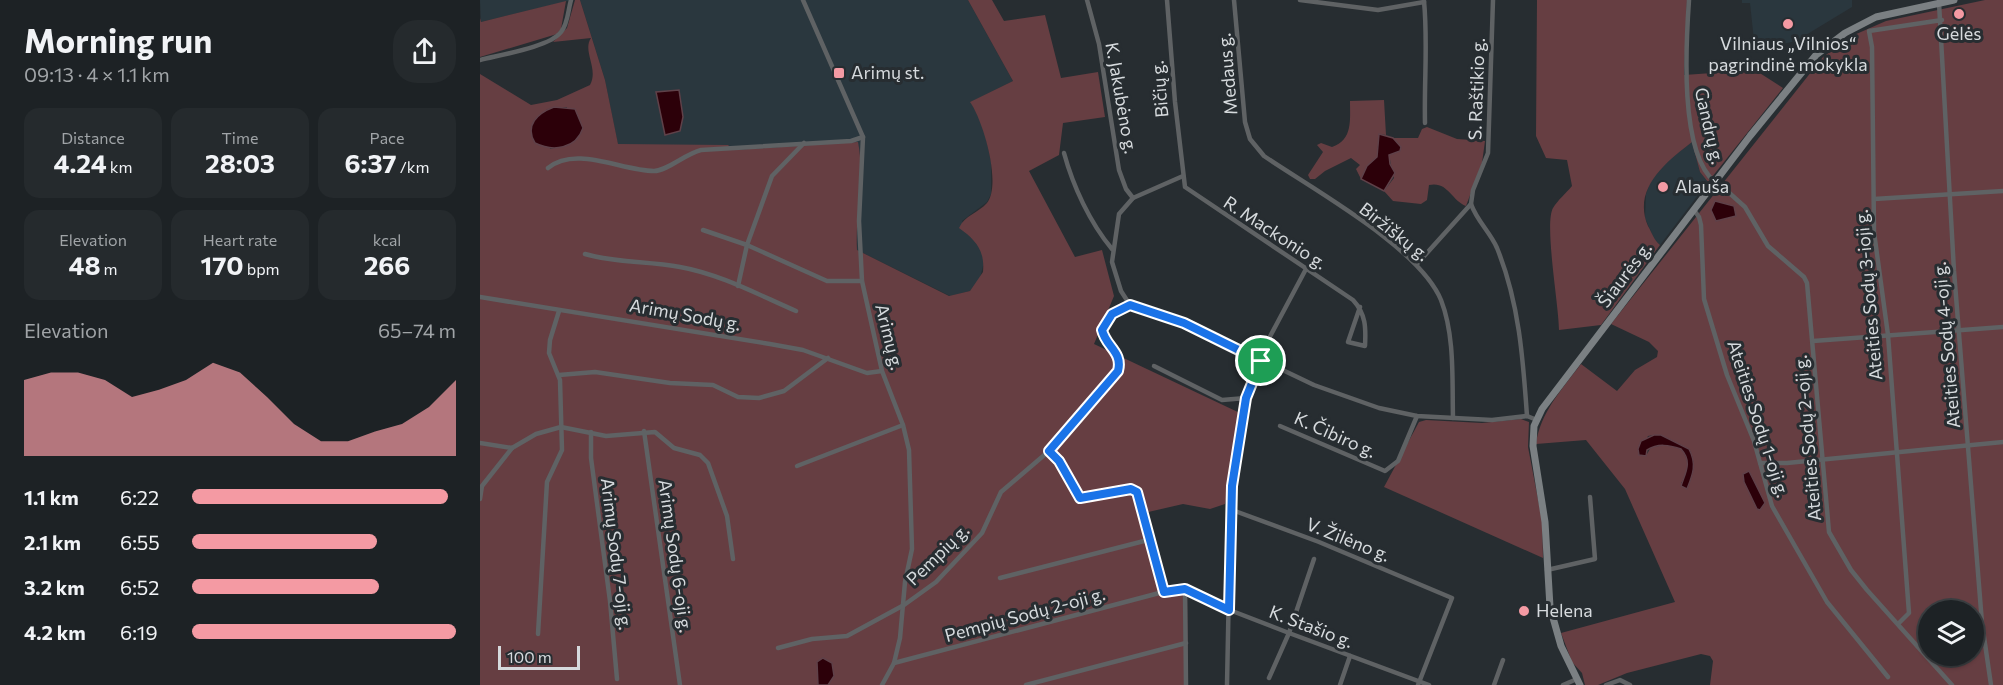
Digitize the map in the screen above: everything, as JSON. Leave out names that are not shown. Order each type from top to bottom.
[{"type":"main road","name":"Šiaurės g.","points":[[1579,682],[1554,628],[1547,570],[1544,507],[1533,446],[1537,420],[1549,399],[1806,66],[1837,38],[1864,22],[1885,14],[1954,0]]},
{"type":"street","points":[[480,60],[546,42],[558,36],[564,27],[571,0]]},
{"type":"street","name":"Arimų g.","points":[[803,0],[863,136],[860,221],[862,281],[882,371],[903,425],[909,450],[912,538],[894,663],[882,685]]},
{"type":"street","name":"K. Jakubėno g.","points":[[1087,0],[1099,44],[1119,170],[1126,189],[1133,198]]},
{"type":"street","name":"Bičių g.","points":[[1167,0],[1184,176]]},
{"type":"street","name":"Medaus g.","points":[[1234,0],[1245,122],[1254,145]]},
{"type":"street","points":[[1300,0],[1378,10],[1424,1],[1428,66],[1424,86],[1425,123]]},
{"type":"street","name":"S. Raštikio g.","points":[[1417,264],[1471,204],[1473,190],[1488,153],[1493,0]]},
{"type":"street","name":"Gandrų g.","points":[[1689,0],[1685,72],[1687,95],[1701,164],[1707,176],[1716,182]]},
{"type":"street","name":"Ateities Sodų 4-oji g.","points":[[1939,3],[1942,20],[1949,195],[1982,623],[1991,685]]},
{"type":"street","points":[[1864,22],[1869,31],[1942,20]]},
{"type":"street","name":"Ateities Sodų 3-ioji g.","points":[[1869,31],[1872,47],[1876,266],[1888,335],[1895,451],[1910,613],[1898,624]]},
{"type":"street","points":[[548,168],[556,162],[571,160],[653,171],[700,150],[851,141],[863,136]]},
{"type":"street","points":[[738,286],[747,245],[772,176],[804,143]]},
{"type":"street","name":"Biržiškų g.","points":[[1254,145],[1264,156],[1378,233],[1417,264],[1432,283],[1445,313],[1452,366],[1454,418]]},
{"type":"street","points":[[1064,153],[1071,178],[1083,205],[1101,237],[1112,250]]},
{"type":"street","points":[[1184,176],[1133,198],[1119,214],[1112,250],[1115,277],[1130,305],[1184,323],[1298,378],[1358,402],[1417,416],[1492,420],[1527,416],[1537,420]]},
{"type":"street","name":"R. Mackonio g.","points":[[1184,176],[1187,191],[1360,307]]},
{"type":"street","name":"Ateities Sodų 2-oji g.","points":[[1716,182],[1745,207],[1768,246],[1805,279],[1813,341],[1829,532],[1833,543],[1867,590],[1952,685]]},
{"type":"street","points":[[1874,199],[2003,191]]},
{"type":"street","points":[[1471,204],[1479,223],[1496,247],[1515,305],[1523,352],[1527,416]]},
{"type":"street","name":"Ateities Sodų 1-oji g.","points":[[1694,210],[1700,217],[1701,225],[1704,299],[1727,375],[1754,441],[1772,506],[1821,594],[1888,677]]},
{"type":"street","points":[[704,230],[747,245],[827,280],[862,281]]},
{"type":"street","points":[[585,254],[609,261],[682,267],[738,286],[796,311]]},
{"type":"street","points":[[1227,685],[1232,486],[1246,398],[1260,360],[1306,269]]},
{"type":"street","name":"Arimų Sodų g.","points":[[480,297],[560,311],[577,310],[803,350],[867,373],[882,371]]},
{"type":"street","name":"Pempių g.","points":[[778,648],[812,639],[847,636],[904,605],[936,582],[978,538],[1001,492],[1049,451],[1118,371],[1119,358],[1104,337],[1102,330],[1112,314],[1130,305]]},
{"type":"street","points":[[1360,307],[1365,320],[1365,346],[1348,342],[1360,307]]},
{"type":"street","points":[[538,634],[547,482],[562,450],[559,375],[549,353],[550,340],[560,311]]},
{"type":"street","points":[[1813,341],[2003,327]]},
{"type":"street","points":[[559,375],[595,372],[670,383],[707,384],[717,386],[738,397],[759,398],[784,391],[828,358]]},
{"type":"street","points":[[1154,366],[1222,400],[1246,398]]},
{"type":"street","name":"K. Čibiro g.","points":[[1280,426],[1385,471],[1398,461],[1417,416]]},
{"type":"street","points":[[796,466],[903,425]]},
{"type":"street","points":[[480,499],[482,486],[512,448],[536,434],[561,427],[609,436],[644,431],[655,432],[674,448],[706,460],[727,516],[733,559]]},
{"type":"street","name":"Arimų Sodų 6-oji g.","points":[[644,431],[680,685]]},
{"type":"street","name":"Arimų Sodų 7-oji g.","points":[[591,432],[591,458],[610,601],[617,679]]},
{"type":"street","points":[[1760,463],[2003,442]]},
{"type":"street","points":[[480,443],[512,448]]},
{"type":"street","points":[[1049,451],[1059,461],[1080,498],[1136,490],[1164,592]]},
{"type":"street","points":[[1547,570],[1595,560],[1590,497]]},
{"type":"street","name":"V. Žilėno g.","points":[[1232,510],[1319,542],[1452,598],[1419,683]]},
{"type":"street","points":[[1000,578],[1148,540]]},
{"type":"street","points":[[1269,678],[1289,633],[1314,559]]},
{"type":"street","points":[[1185,589],[1186,685]]},
{"type":"street","name":"K. Stašio g.","points":[[1185,589],[1229,610],[1429,685]]},
{"type":"street","name":"Pempių Sodų 2-oji g.","points":[[894,663],[1164,592],[1185,589]]},
{"type":"street","points":[[1026,685],[1186,643]]},
{"type":"street","points":[[1340,685],[1350,656]]},
{"type":"street","points":[[1494,685],[1503,660]]},
{"type":"street","points":[[1606,685],[1620,680],[1630,685]]},
{"type":"street","points":[[1563,685],[1579,682]]},
{"type":"shaded area","points":[[480,0],[572,0],[481,22]]},
{"type":"shaded area","points":[[575,0],[580,0],[605,80],[618,144],[728,145],[734,150],[858,142],[861,169],[857,250],[949,296],[970,291],[983,272],[981,252],[970,237],[959,228],[965,220],[987,203],[991,194],[992,167],[989,152],[980,123],[970,102],[1013,81],[968,0],[992,0],[1004,21],[1045,15],[1061,78],[1098,72],[1105,117],[1063,123],[1059,155],[1029,171],[1075,257],[1102,250],[1114,296],[1094,344],[1242,414],[1225,504],[1210,509],[1183,504],[1144,513],[1165,589],[1187,585],[1188,685],[480,685],[480,74],[531,105],[557,100],[590,85],[593,73],[588,49],[591,38],[553,42],[567,28]],"holes":[[[554,107],[567,107],[568,145],[550,149],[546,110]]]},
{"type":"shaded area","points":[[580,0],[968,0],[1013,81],[971,102],[984,128],[991,162],[991,194],[987,202],[962,221],[981,248],[984,262],[979,282],[970,291],[950,296],[857,250],[856,219],[860,168],[734,150],[728,145],[618,145],[605,80]]},
{"type":"shaded area","points":[[1537,0],[1687,0],[1684,75],[1755,70],[1783,88],[1708,182],[1700,172],[1692,142],[1672,158],[1654,178],[1644,200],[1644,213],[1648,226],[1660,245],[1601,325],[1559,330],[1551,247],[1551,217],[1555,205],[1572,186],[1567,160],[1546,158],[1536,136]]},
{"type":"shaded area","name":"Vilniaus „Vilnios“ pagrindinė mokykla","points":[[1742,0],[1852,0],[1852,7],[1796,41],[1755,50],[1750,3],[1742,3]]},
{"type":"shaded area","points":[[1985,0],[2003,0],[2003,685],[1710,685],[1713,661],[1710,656],[1701,654],[1627,673],[1598,685],[1585,685],[1582,673],[1572,662],[1561,633],[1675,602],[1625,489],[1586,440],[1536,444],[1542,422],[1559,392],[1581,364],[1617,391],[1635,370],[1657,357],[1658,351],[1649,342],[1611,324],[1823,57],[1854,35],[1886,21]],"holes":[[[1661,435],[1689,449],[1694,464],[1688,487],[1681,483],[1686,475],[1687,466],[1686,457],[1681,449],[1667,445],[1651,447],[1647,454],[1639,453],[1648,436]]]},
{"type":"shaded area","points":[[566,1],[561,29],[557,34],[480,57],[480,18],[481,22]]},
{"type":"shaded area","points":[[679,90],[683,117],[680,131],[665,135],[656,92]]},
{"type":"shaded area","points":[[1384,100],[1386,135],[1379,134],[1377,157],[1367,166],[1361,179],[1356,169],[1360,165],[1351,158],[1325,171],[1315,179],[1310,179],[1308,175],[1323,152],[1317,145],[1321,143],[1332,147],[1344,140],[1350,122],[1350,101]]},
{"type":"shaded area","points":[[554,107],[575,109],[583,128],[575,140],[556,148],[535,143],[531,131],[534,120]]},
{"type":"shaded area","points":[[1427,127],[1457,139],[1485,141],[1482,163],[1466,206],[1441,186],[1429,185],[1427,200],[1421,204],[1393,201],[1384,191],[1394,178],[1389,155],[1400,151],[1401,147],[1393,138],[1418,138],[1422,129]]},
{"type":"shaded area","points":[[1379,134],[1393,138],[1401,147],[1400,151],[1389,155],[1390,164],[1395,173],[1384,191],[1361,179],[1367,166],[1377,157]]},
{"type":"shaded area","points":[[1692,142],[1700,172],[1708,182],[1660,245],[1655,241],[1645,218],[1646,194],[1651,180],[1670,159]]},
{"type":"shaded area","points":[[1715,201],[1734,206],[1736,216],[1716,221],[1711,210]]},
{"type":"shaded area","points":[[1521,419],[1529,422],[1528,447],[1542,520],[1543,558],[1384,487],[1419,422],[1426,420],[1482,423]]},
{"type":"shaded area","points":[[1654,435],[1661,435],[1689,449],[1693,459],[1693,469],[1687,489],[1681,486],[1686,472],[1687,458],[1681,449],[1659,446],[1647,450],[1646,456],[1639,455],[1638,449],[1641,441]]},
{"type":"shaded area","points":[[1749,471],[1765,503],[1760,510],[1757,509],[1744,482],[1743,474]]},
{"type":"shaded area","points":[[823,658],[832,663],[834,676],[828,685],[818,685],[817,662]]},
{"type":"place","name":"Gėlės","points":[[1959,14]]},
{"type":"place","name":"Vilniaus „Vilnios“ pagrindinė mokykla","points":[[1788,24]]},
{"type":"place","name":"Arimų st.","points":[[839,73]]},
{"type":"place","name":"Alauša","points":[[1663,187]]},
{"type":"place","name":"Helena","points":[[1524,611]]},
{"type":"route","points":[[1130,305],[1184,323],[1261,361],[1246,398],[1232,486],[1229,610],[1189,590],[1181,588],[1164,592],[1148,540],[1137,492],[1131,489],[1080,498],[1077,489],[1059,461],[1049,451],[1118,371],[1119,358],[1104,337],[1102,330],[1112,314],[1130,305]]}]
